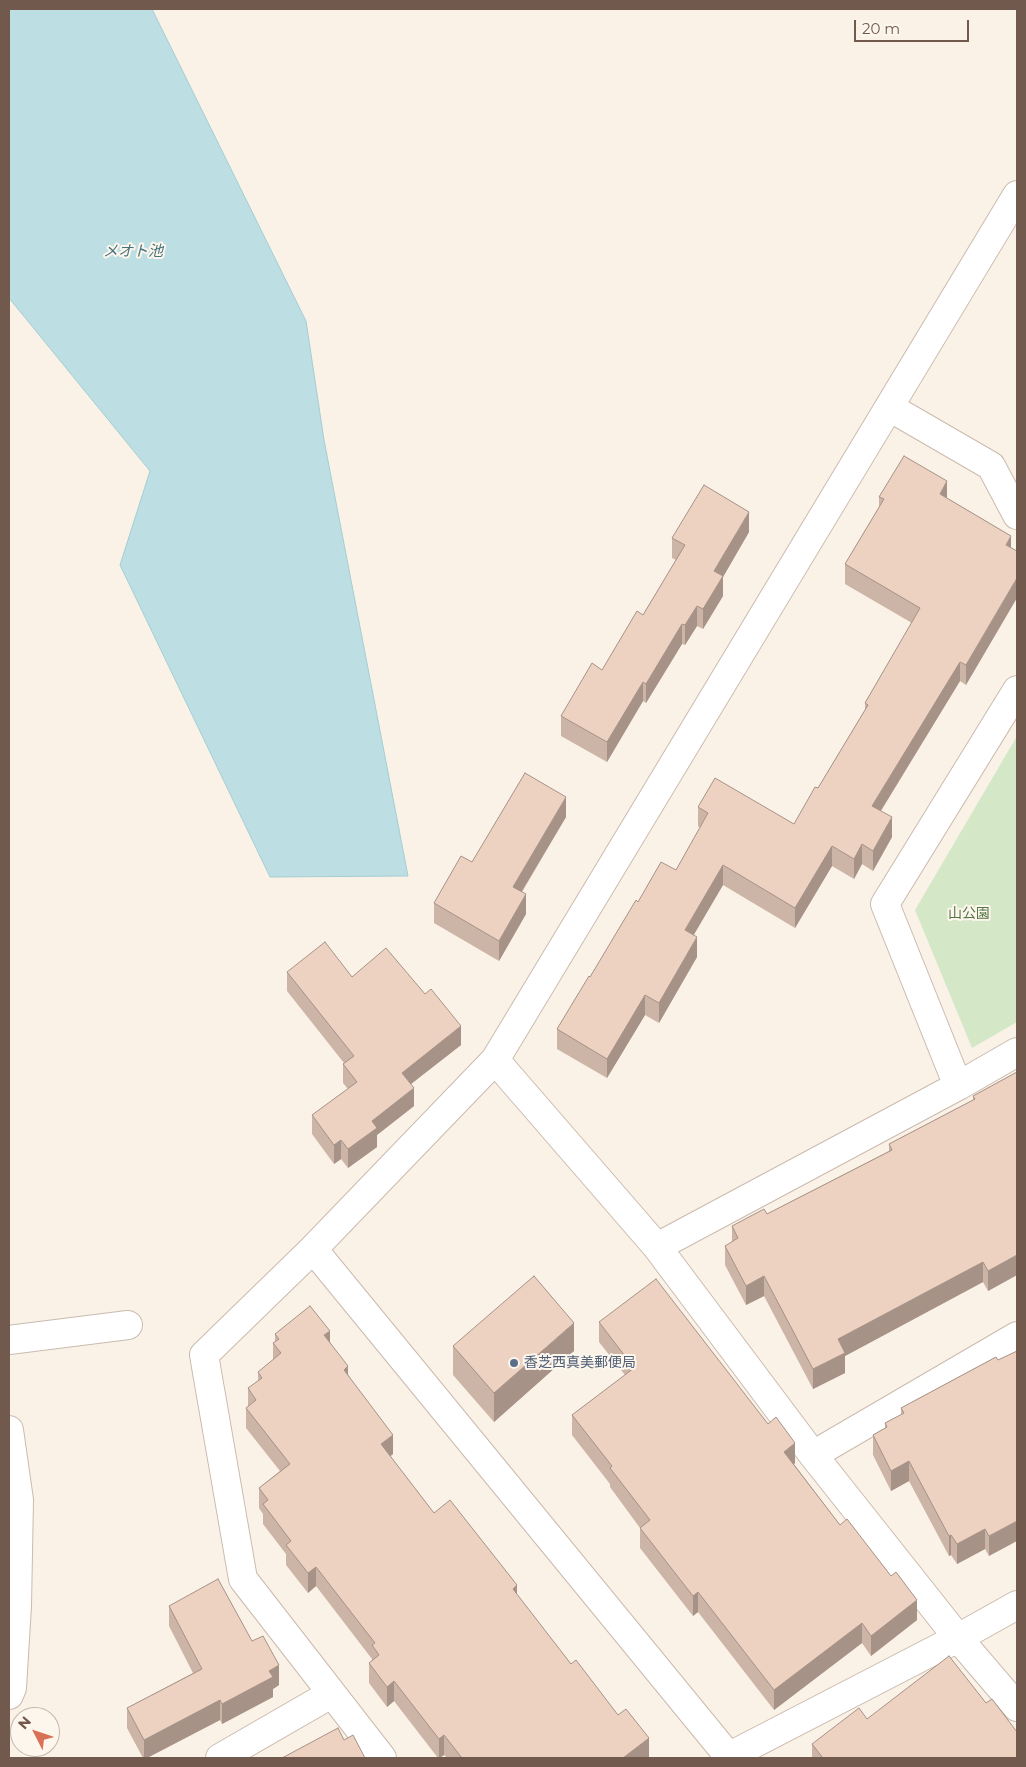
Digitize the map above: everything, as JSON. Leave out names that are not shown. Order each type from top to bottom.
[{"type":"street","points":[[382,1758],[243,1579],[204,1355],[313,1249],[495,1060],[1017,194]]},
{"type":"street","points":[[889,407],[990,466],[1017,515]]},
{"type":"street","points":[[958,1086],[885,904],[1017,690]]},
{"type":"street","points":[[657,1247],[958,1086],[1017,1052]]},
{"type":"street","points":[[495,1060],[657,1247],[813,1454],[958,1638],[1017,1707]]},
{"type":"street","points":[[313,1249],[728,1758],[958,1638],[1017,1605]]},
{"type":"street","points":[[9,1340],[128,1325]]},
{"type":"street","points":[[813,1454],[1017,1336]]},
{"type":"street","points":[[9,1430],[19,1500],[17,1606],[12,1688],[9,1695]]},
{"type":"street","points":[[220,1758],[331,1694]]},
{"type":"green space","name":"山公園","points":[[1017,736],[1017,1022],[972,1048],[915,910]]},
{"type":"water","name":"メオト池","points":[[9,9],[152,9],[306,321],[324,440],[408,876],[270,877],[120,565],[150,471],[9,298]]},
{"type":"building","points":[[904,456],[947,481],[940,494],[1011,536],[1006,545],[1017,551],[1017,578],[966,665],[960,662],[872,806],[892,817],[873,851],[862,844],[854,859],[832,846],[795,908],[723,865],[685,930],[697,937],[659,1003],[645,995],[607,1059],[557,1029],[636,900],[638,902],[661,862],[676,870],[708,813],[698,807],[715,778],[794,824],[815,787],[818,788],[868,705],[865,703],[920,608],[845,564],[884,499],[879,497]]},
{"type":"building","points":[[704,485],[749,512],[714,571],[723,576],[703,609],[697,606],[685,625],[682,624],[646,684],[643,682],[607,742],[561,716],[592,663],[602,670],[637,611],[643,615],[685,545],[672,538]]},
{"type":"building","points":[[525,773],[566,797],[513,887],[526,894],[499,941],[434,903],[461,856],[472,862]]},
{"type":"building","points":[[325,942],[352,977],[386,948],[425,994],[431,989],[461,1026],[402,1073],[414,1088],[372,1121],[377,1128],[348,1149],[341,1140],[334,1145],[312,1115],[357,1082],[343,1064],[354,1056],[287,972]]},
{"type":"building","points":[[1017,1072],[1017,1255],[988,1271],[983,1262],[838,1339],[845,1353],[813,1369],[764,1276],[746,1286],[725,1246],[738,1238],[732,1226],[764,1209],[767,1214],[892,1150],[889,1144],[975,1099],[973,1096]]},
{"type":"building","points":[[534,1276],[574,1323],[494,1393],[453,1346]]},
{"type":"building","points":[[656,1279],[768,1424],[776,1417],[795,1443],[784,1452],[840,1525],[847,1519],[891,1576],[896,1572],[917,1600],[871,1636],[862,1623],[774,1690],[698,1592],[693,1596],[640,1528],[650,1520],[610,1468],[612,1466],[572,1415],[634,1368],[599,1322]]},
{"type":"building","points":[[310,1306],[330,1331],[324,1335],[348,1366],[344,1370],[393,1435],[381,1444],[434,1513],[450,1500],[517,1585],[513,1589],[571,1664],[576,1660],[618,1715],[626,1709],[649,1738],[623,1758],[462,1758],[444,1735],[439,1739],[394,1681],[387,1687],[369,1663],[379,1655],[372,1645],[375,1643],[316,1567],[308,1573],[286,1545],[291,1541],[263,1504],[268,1500],[259,1488],[290,1464],[246,1408],[256,1400],[248,1388],[262,1378],[258,1372],[281,1353],[273,1343],[279,1339],[275,1334]]},
{"type":"building","points":[[1017,1351],[1017,1521],[989,1536],[985,1529],[957,1544],[951,1535],[949,1536],[909,1461],[891,1471],[873,1435],[887,1427],[885,1423],[904,1413],[901,1408],[996,1357],[998,1360]]},
{"type":"building","points":[[218,1579],[252,1641],[263,1636],[279,1665],[269,1671],[273,1677],[222,1704],[220,1700],[144,1740],[127,1708],[202,1669],[169,1606]]},
{"type":"building","points":[[949,1656],[986,1703],[992,1699],[1017,1732],[1017,1758],[823,1758],[812,1744],[859,1708],[867,1719]]},
{"type":"building","points":[[338,1728],[344,1740],[353,1735],[365,1758],[282,1758]]},
{"type":"place","name":"香芝西真美郵便局","points":[[514,1363]]}]
